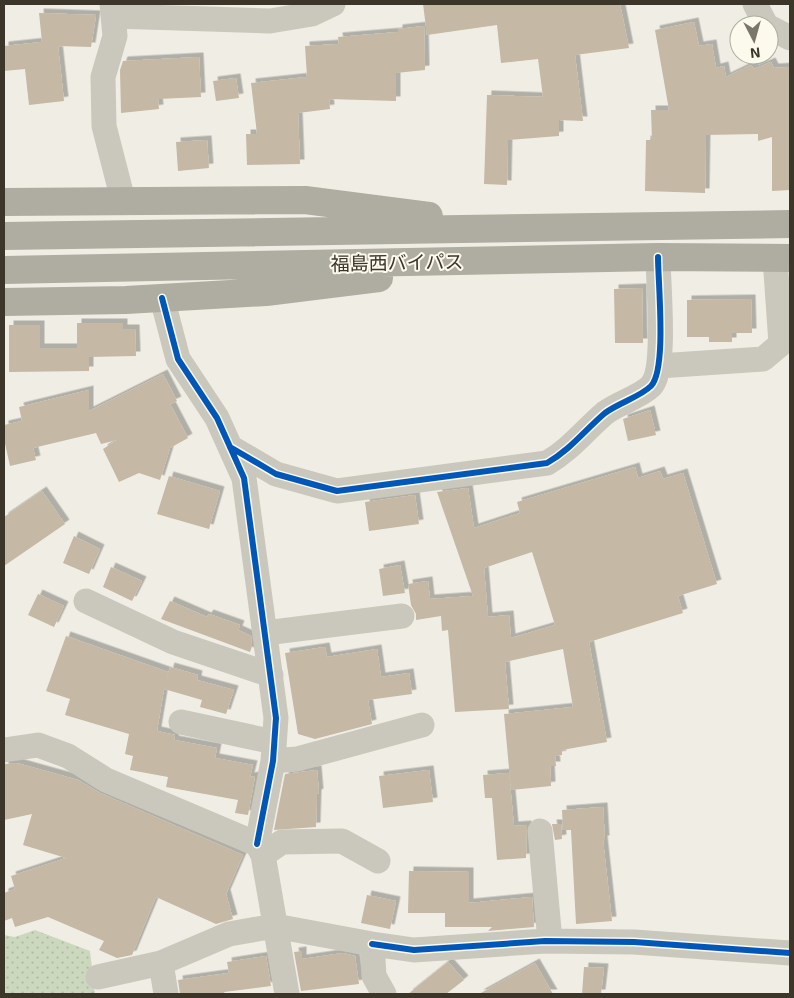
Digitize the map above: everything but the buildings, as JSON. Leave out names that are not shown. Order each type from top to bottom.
[{"type":"highway","points":[[4,202],[305,200],[527,228]]},
{"type":"highway","name":"福島西バイパス","points":[[4,236],[106,236],[790,224]]},
{"type":"highway","name":"福島西バイパス","points":[[4,270],[658,257],[783,258]]},
{"type":"highway","points":[[4,302],[162,298],[266,292],[517,260]]},
{"type":"street","points":[[123,200],[104,126],[103,78],[115,36],[112,10],[270,21],[312,14],[333,4]]},
{"type":"street","points":[[755,4],[762,15]]},
{"type":"street","points":[[779,32],[790,38]]},
{"type":"street","points":[[230,447],[276,474],[337,491],[547,464],[561,455],[605,413],[651,386],[658,374],[661,353],[658,257]]},
{"type":"street","points":[[659,366],[762,359],[782,344],[783,258]]},
{"type":"street","points":[[162,298],[178,359],[217,418],[244,478],[276,718],[274,752],[260,850],[287,994]]},
{"type":"street","points":[[86,601],[173,642],[271,675]]},
{"type":"street","points":[[264,634],[402,616]]},
{"type":"street","points":[[181,722],[297,759],[422,726]]},
{"type":"street","points":[[4,750],[38,745],[68,756],[106,780],[260,850],[282,842],[342,841],[378,861]]},
{"type":"street","points":[[540,830],[550,941]]},
{"type":"street","points":[[98,977],[161,963],[229,934],[275,926],[414,950],[550,941],[634,942],[790,953]]},
{"type":"street","points":[[372,944],[374,976],[384,994]]},
{"type":"street","points":[[161,963],[166,994]]},
{"type":"green space","points":[[35,930],[90,951],[95,994],[4,994],[4,935],[15,937]]},
{"type":"cycle path","points":[[230,447],[276,474],[337,491],[547,463],[570,446],[605,413],[646,390],[651,386],[656,377],[660,345],[658,257]]},
{"type":"cycle path","points":[[162,298],[178,359],[217,418],[244,478],[276,718],[273,761],[257,844]]},
{"type":"cycle path","points":[[372,944],[414,950],[545,941],[634,942],[790,953]]}]
